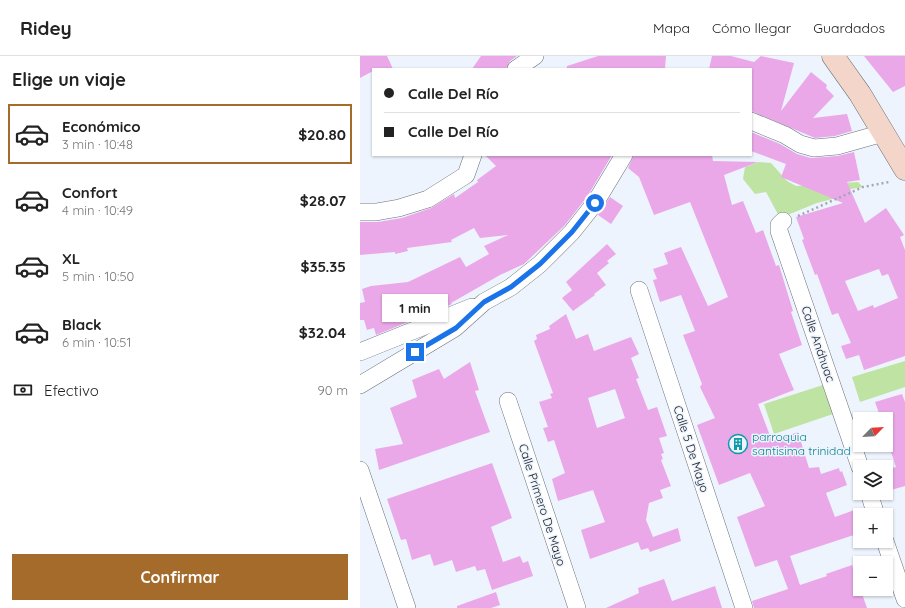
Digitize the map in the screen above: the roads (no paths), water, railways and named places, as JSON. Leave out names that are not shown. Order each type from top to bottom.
[{"type":"main road","points":[[833,56],[860,94],[883,133],[897,175]]},
{"type":"street","points":[[518,68],[536,56]]},
{"type":"street","points":[[752,121],[785,135],[800,144],[814,148],[837,146],[883,133]]},
{"type":"street","points":[[360,212],[376,212],[399,208],[428,199],[466,175],[473,156]]},
{"type":"street","points":[[360,352],[484,302],[511,287],[534,269],[572,232],[595,203],[623,156]]},
{"type":"street","name":"Calle Anáhuac","points":[[783,221],[779,225],[779,230],[857,460]]},
{"type":"street","name":"Calle 5 De Mayo","points":[[639,290],[744,608]]},
{"type":"street","points":[[360,385],[456,328],[484,302]]},
{"type":"street","name":"Calle Primero De Mayo","points":[[508,402],[577,608]]},
{"type":"street","points":[[360,470],[407,608]]},
{"type":"street","points":[[887,548],[905,599]]},
{"type":"place","name":"parroquia santisima trinidad","points":[[738,444]]}]
